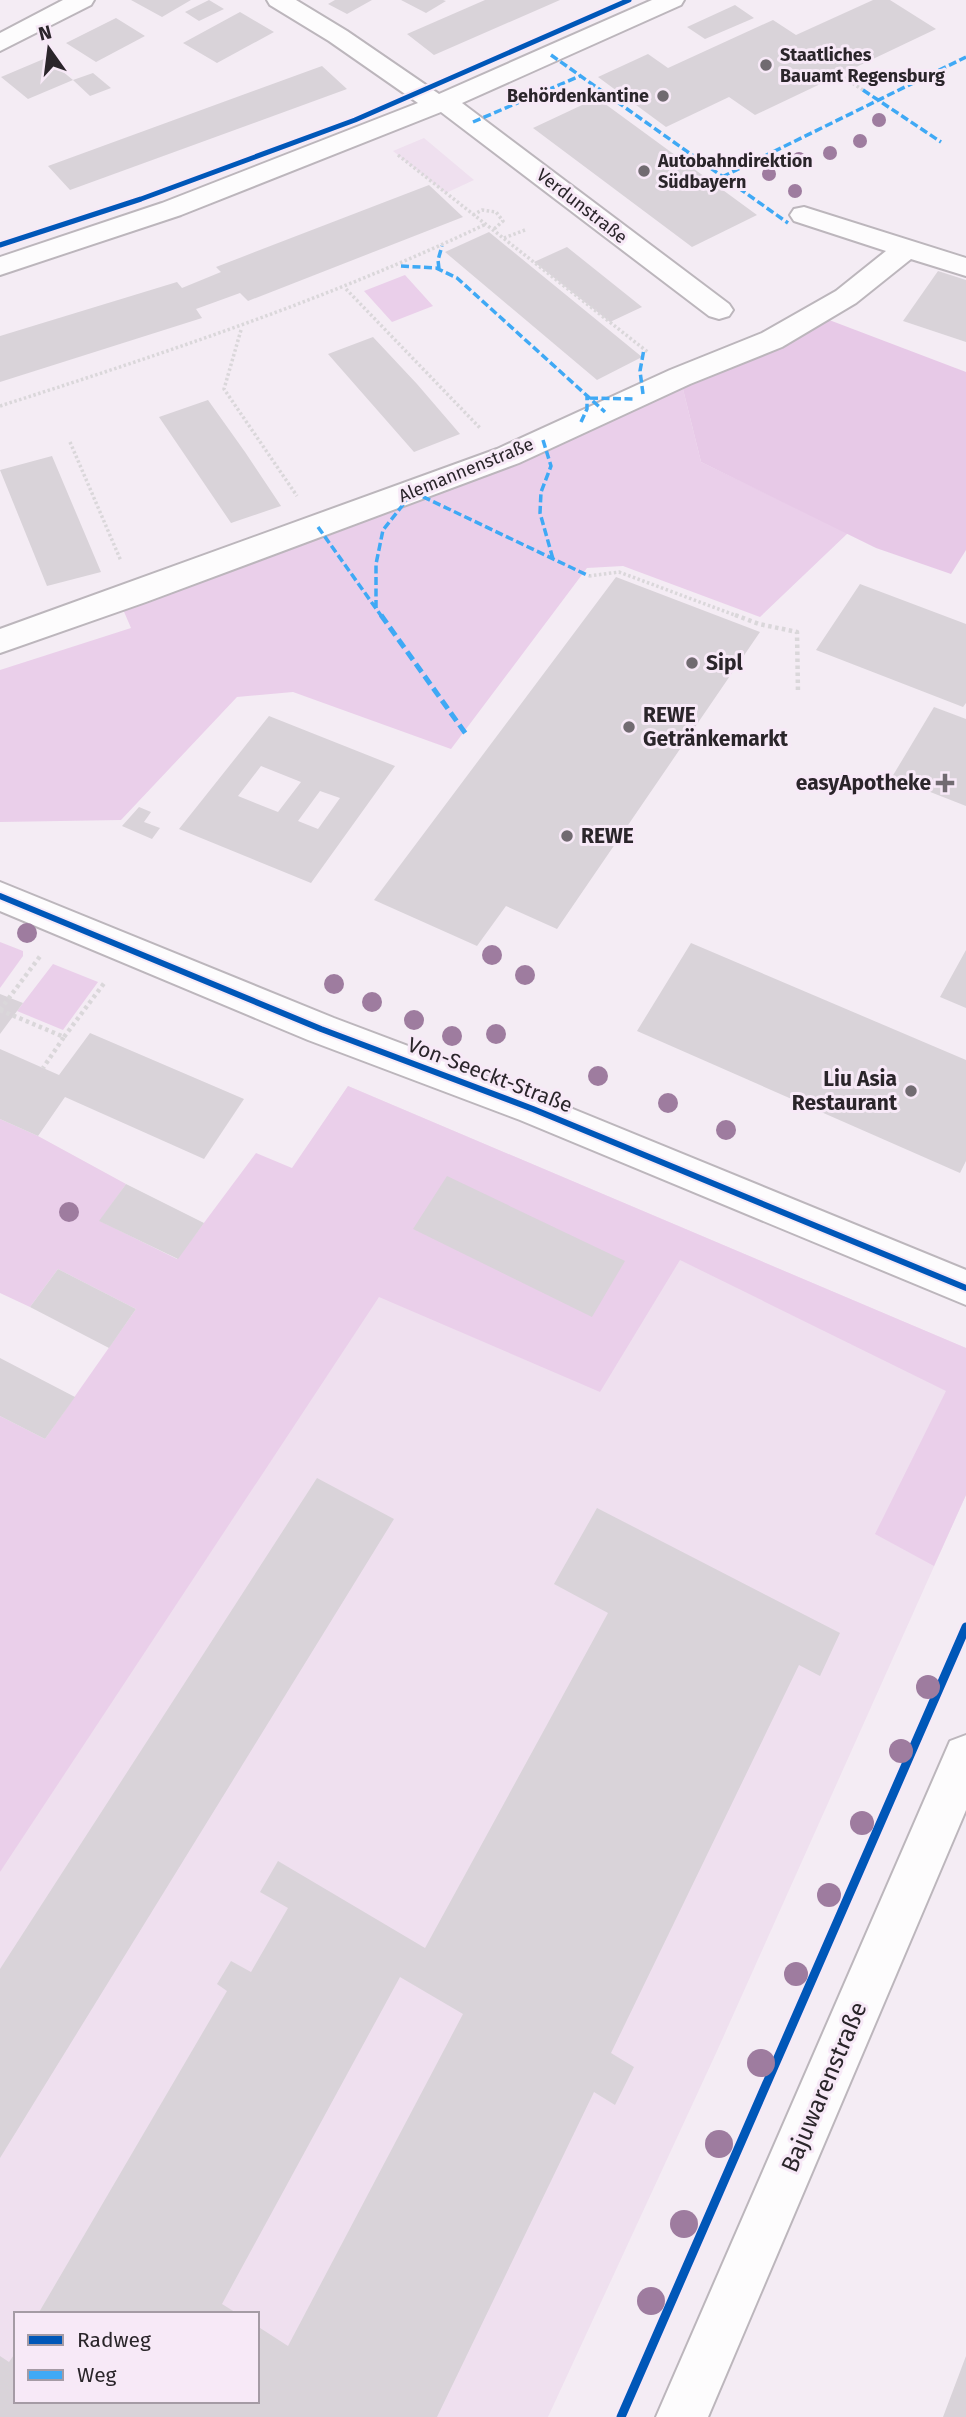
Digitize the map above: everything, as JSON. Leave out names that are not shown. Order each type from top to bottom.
[{"type":"street","points":[[0,43],[82,0]]},
{"type":"street","name":"Verdunstraße","points":[[279,0],[440,103],[719,310]]},
{"type":"street","points":[[0,266],[77,243],[202,198],[369,133],[672,0]]},
{"type":"street","points":[[804,215],[966,267]]},
{"type":"street","name":"Alemannenstraße","points":[[0,641],[508,456],[680,377],[772,340],[846,297],[907,248]]},
{"type":"street","name":"Von-Seeckt-Straße","points":[[0,896],[321,1029],[533,1109],[966,1288]]},
{"type":"street","name":"Bajuwarenstraße","points":[[681,2417],[966,1757]]},
{"type":"path","points":[[840,75],[863,90]]},
{"type":"path","points":[[369,133],[680,377]]},
{"type":"path","points":[[473,215],[482,210],[496,212],[503,221],[493,230]]},
{"type":"path","points":[[0,406],[241,329],[416,259],[486,224]]},
{"type":"path","points":[[503,238],[525,230]]},
{"type":"path","points":[[346,289],[508,456]]},
{"type":"path","points":[[241,329],[224,389],[318,527]]},
{"type":"path","points":[[70,442],[135,594]]},
{"type":"path","points":[[589,576],[618,572],[759,624],[797,632],[798,693]]},
{"type":"path","points":[[64,1037],[0,1010],[65,923]]},
{"type":"path","points":[[43,1068],[129,949]]},
{"type":"shaded area","points":[[424,138],[474,180],[446,193],[393,151]]},
{"type":"shaded area","points":[[405,275],[433,306],[392,322],[364,291]]},
{"type":"shaded area","points":[[816,315],[966,372],[966,550],[951,574],[876,548],[701,462],[680,377]]},
{"type":"shaded area","points":[[680,377],[701,462],[848,533],[760,617],[623,566],[587,568],[451,749],[293,692],[237,697],[121,820],[0,822],[0,670],[131,628],[119,600]]},
{"type":"shaded area","points":[[0,942],[23,951],[23,956],[0,988]]},
{"type":"shaded area","points":[[53,964],[98,982],[63,1030],[17,1011]]},
{"type":"shaded area","points":[[348,1086],[966,1348],[966,1495],[717,2051],[548,2417],[0,2417],[0,1605]]},
{"type":"shaded area","points":[[348,1086],[966,1348],[966,1495],[934,1566],[875,1534],[946,1391],[680,1260],[600,1392],[379,1297],[0,1872],[0,1416],[45,1439],[136,1309],[58,1269],[30,1307],[0,1293],[0,1119],[38,1136],[126,1184],[100,1221],[177,1259],[256,1153],[292,1168]]},
{"type":"building","points":[[131,0],[191,0],[162,17]]},
{"type":"building","points":[[209,0],[224,9],[199,21],[185,12]]},
{"type":"building","points":[[335,0],[372,0],[347,14],[328,4]]},
{"type":"building","points":[[401,0],[443,0],[446,1],[426,13]]},
{"type":"building","points":[[485,0],[560,0],[434,55],[407,34]]},
{"type":"building","name":"Staatliches Bauamt Regensburg","points":[[873,0],[890,0],[936,29],[755,115],[729,97],[666,127],[598,77],[648,54],[668,68],[773,20],[796,35]]},
{"type":"building","points":[[735,5],[754,18],[705,39],[687,27]]},
{"type":"building","points":[[240,12],[274,32],[217,63],[183,43]]},
{"type":"building","points":[[116,18],[145,36],[96,62],[66,43]]},
{"type":"building","points":[[46,58],[73,80],[28,99],[1,77]]},
{"type":"building","points":[[322,66],[347,89],[70,190],[48,166]]},
{"type":"building","points":[[93,73],[111,88],[90,96],[73,80]]},
{"type":"building","name":"Autobahndirektion Südbayern","points":[[597,98],[757,215],[692,247],[533,128]]},
{"type":"building","points":[[429,185],[463,217],[248,301],[240,293],[196,309],[202,318],[0,382],[0,336],[177,282],[182,288],[221,272],[216,267]]},
{"type":"building","points":[[489,232],[642,357],[597,380],[445,252]]},
{"type":"building","points":[[567,247],[642,307],[610,322],[534,262]]},
{"type":"building","points":[[938,271],[966,280],[966,342],[903,321]]},
{"type":"building","points":[[373,337],[460,434],[414,452],[328,354]]},
{"type":"building","points":[[208,400],[281,506],[231,523],[159,417]]},
{"type":"building","points":[[52,456],[101,572],[47,586],[0,470]]},
{"type":"building","points":[[616,577],[760,632],[557,929],[506,906],[477,946],[374,900]]},
{"type":"building","points":[[860,584],[966,624],[966,703],[963,707],[816,650]]},
{"type":"building","points":[[934,707],[966,719],[966,806],[892,777]]},
{"type":"building","points":[[269,716],[395,766],[311,883],[179,829]],"holes":[[[261,766],[301,782],[278,812],[238,796]],[[320,791],[340,798],[318,829],[298,821]]]},
{"type":"building","points":[[139,807],[151,812],[144,822],[160,828],[152,839],[122,826]]},
{"type":"building","points":[[691,943],[966,1060],[966,1161],[960,1173],[637,1031]]},
{"type":"building","points":[[966,950],[966,1008],[940,997]]},
{"type":"building","points":[[0,994],[23,1003],[0,1034]]},
{"type":"building","points":[[90,1033],[244,1099],[204,1159],[65,1097],[38,1136],[0,1119],[0,1049],[59,1075]]},
{"type":"building","points":[[447,1176],[625,1261],[592,1317],[413,1229]]},
{"type":"building","points":[[126,1184],[204,1223],[178,1259],[99,1221]]},
{"type":"building","points":[[58,1269],[136,1309],[109,1348],[30,1307]]},
{"type":"building","points":[[0,1358],[75,1397],[45,1439],[0,1416]]},
{"type":"building","points":[[317,1478],[394,1519],[0,2158],[0,1969]]},
{"type":"building","points":[[597,1508],[840,1633],[820,1676],[799,1665],[611,2053],[634,2067],[615,2105],[594,2092],[437,2417],[0,2417],[0,2356],[9,2362],[14,2355],[14,2403],[259,2403],[259,2327],[288,2346],[463,2014],[400,1977],[222,2304],[235,2312],[39,2312],[227,1991],[217,1984],[231,1961],[251,1972],[288,1908],[260,1892],[278,1861],[425,1948],[608,1613],[554,1584]]},
{"type":"building","points":[[966,2356],[966,2417],[943,2417]]},
{"type":"marked path","points":[[551,55],[788,223]]},
{"type":"marked path","points":[[722,177],[966,57]]},
{"type":"marked path","points":[[473,122],[580,76]]},
{"type":"marked path","points":[[863,90],[941,142]]},
{"type":"marked path","points":[[439,269],[438,260],[442,246]]},
{"type":"marked path","points":[[401,266],[436,268],[457,278],[605,412]]},
{"type":"marked path","points":[[643,394],[640,371],[644,349]]},
{"type":"marked path","points":[[581,422],[587,409],[587,396]]},
{"type":"marked path","points":[[590,398],[633,399]]},
{"type":"marked path","points":[[543,440],[551,466],[541,492],[540,513],[553,559]]},
{"type":"marked path","points":[[376,608],[376,564],[383,530],[413,492],[589,576]]},
{"type":"marked path","points":[[318,527],[468,737]]},
{"type":"cycle path","points":[[0,245],[141,199],[355,120],[629,0]]},
{"type":"cycle path","points":[[0,896],[321,1029],[533,1109],[966,1288]]},
{"type":"cycle path","points":[[621,2417],[966,1627]]},
{"type":"place","name":"Staatliches Bauamt Regensburg","points":[[766,65]]},
{"type":"place","name":"Behördenkantine","points":[[663,96]]},
{"type":"place","name":"Autobahndirektion Südbayern","points":[[644,171]]},
{"type":"place","name":"Sipl","points":[[692,663]]},
{"type":"place","name":"REWE Getränkemarkt","points":[[629,727]]},
{"type":"place","name":"easyApotheke","points":[[945,783]]},
{"type":"place","name":"REWE","points":[[567,836]]},
{"type":"place","name":"Liu Asia Restaurant","points":[[911,1091]]}]
